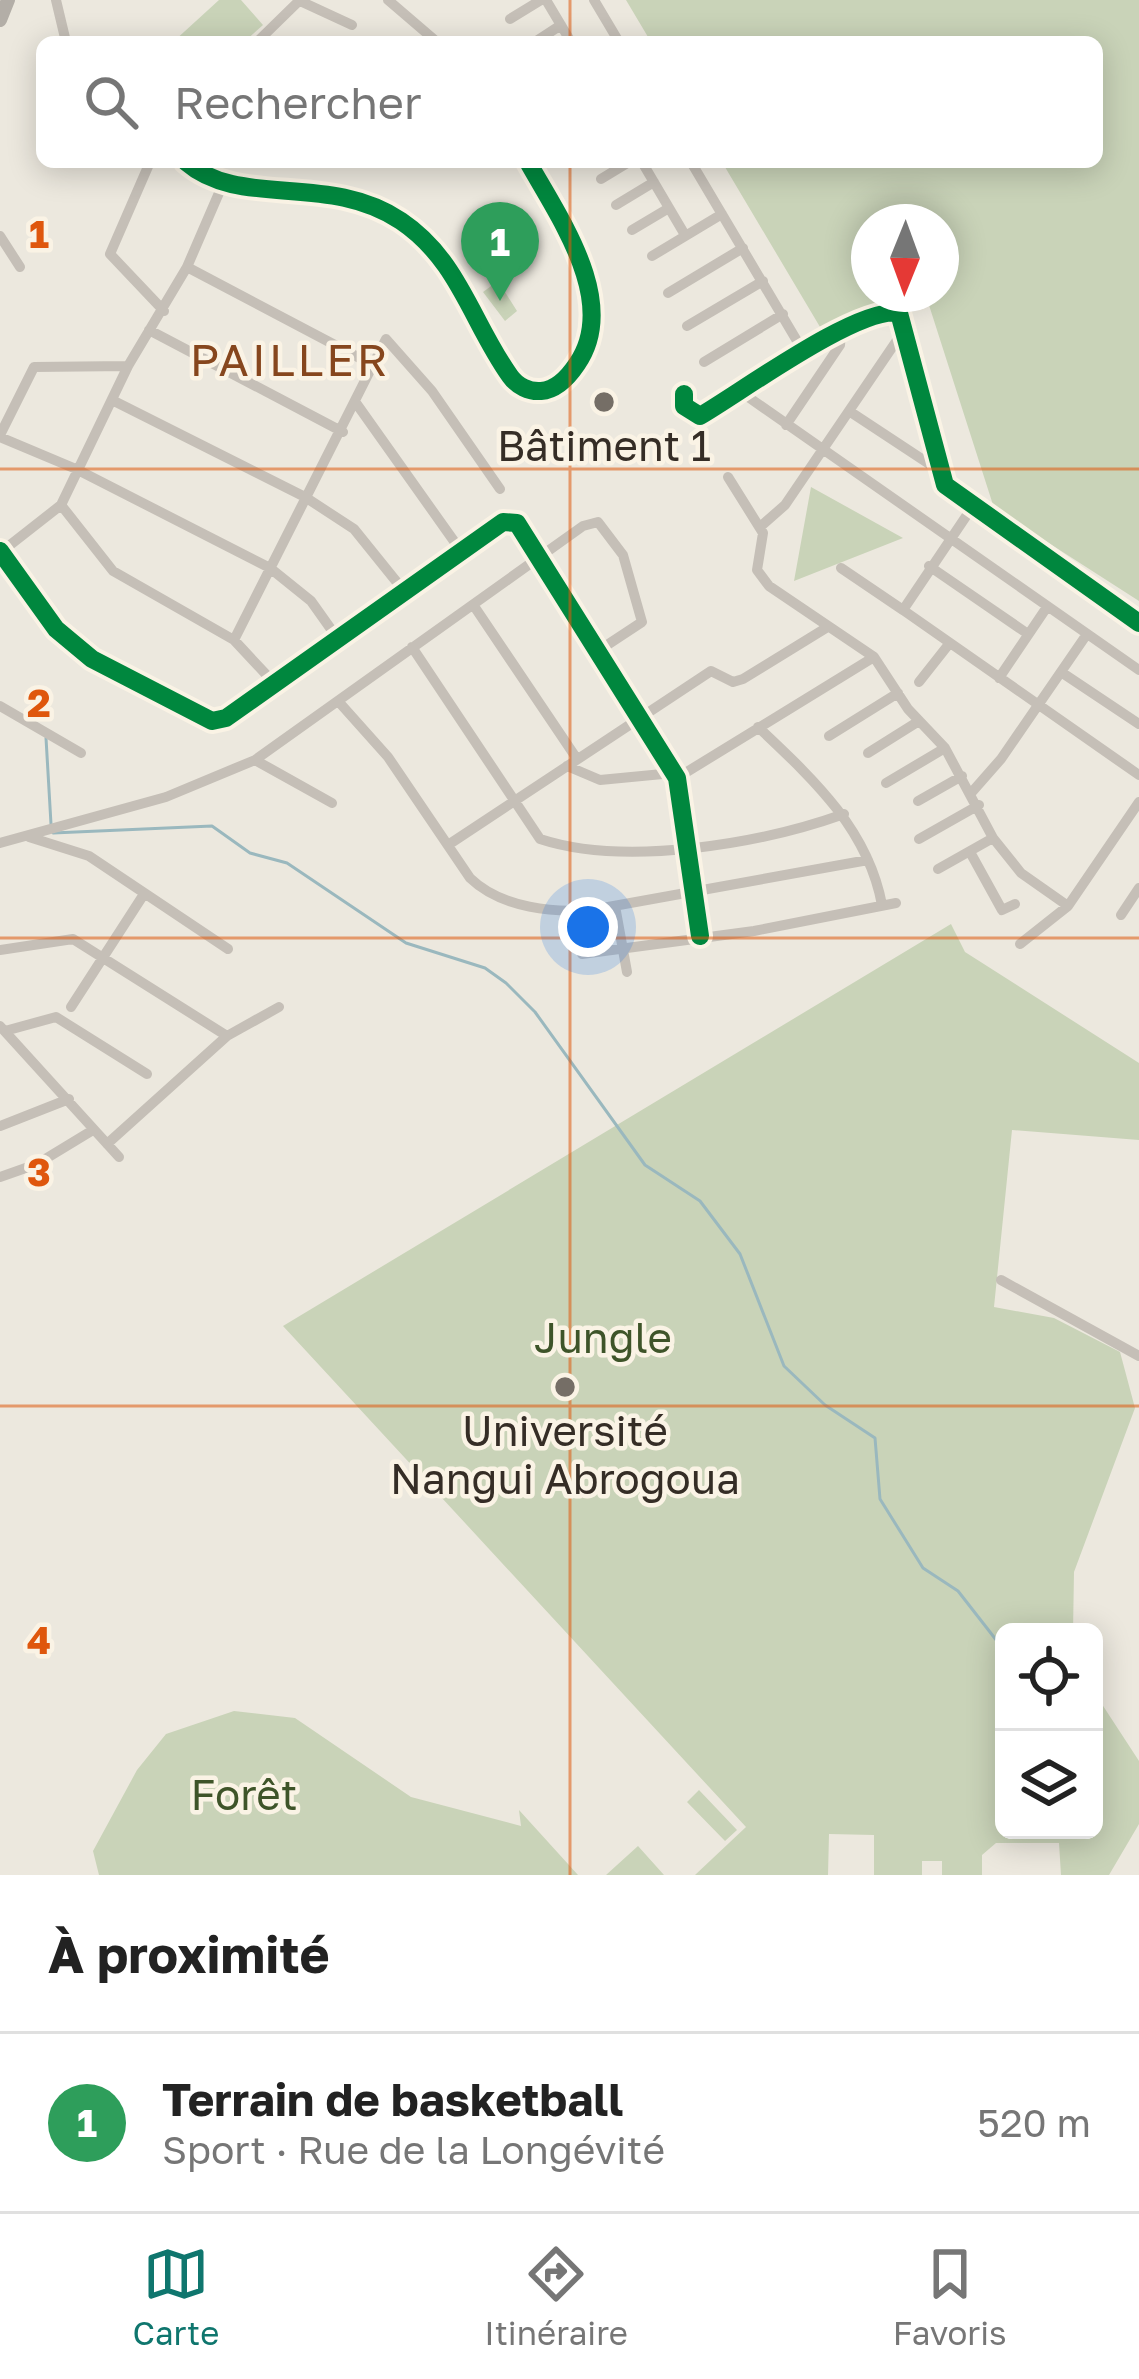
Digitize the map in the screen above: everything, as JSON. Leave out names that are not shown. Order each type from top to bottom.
[{"type":"main road","points":[[0,20],[8,0]]},
{"type":"street","points":[[56,0],[65,36]]},
{"type":"street","points":[[263,36],[300,0],[352,26]]},
{"type":"street","points":[[388,0],[429,36]]},
{"type":"street","points":[[511,19],[544,0],[567,36]]},
{"type":"street","points":[[594,0],[616,36]]},
{"type":"street","points":[[544,36],[561,25]]},
{"type":"street","points":[[147,168],[110,254],[164,311]]},
{"type":"street","points":[[195,168],[223,186],[319,190],[357,200],[400,220],[441,259],[468,296],[509,375],[527,390],[541,392],[561,382],[581,358],[590,324],[589,298],[579,260],[531,168]]},
{"type":"street","points":[[601,178],[618,168]]},
{"type":"street","points":[[646,168],[686,235]]},
{"type":"street","points":[[695,168],[803,350]]},
{"type":"street","points":[[616,205],[654,182]]},
{"type":"street","points":[[223,186],[187,267],[128,366],[62,505],[0,552],[67,639],[133,684],[203,718],[226,718],[512,520],[675,776],[700,936]]},
{"type":"street","points":[[632,230],[669,208]]},
{"type":"street","points":[[652,256],[722,214]]},
{"type":"street","points":[[0,236],[20,267]]},
{"type":"street","points":[[668,293],[743,248]]},
{"type":"street","points":[[187,267],[371,364]]},
{"type":"street","points":[[687,326],[763,281]]},
{"type":"street","points":[[684,394],[684,406],[698,417],[803,350],[888,311],[902,315],[945,485],[1139,623]]},
{"type":"street","points":[[704,362],[783,314]]},
{"type":"street","points":[[760,527],[785,505],[906,327]]},
{"type":"street","points":[[149,330],[343,432]]},
{"type":"street","points":[[786,425],[840,345],[841,332]]},
{"type":"street","points":[[234,640],[343,432],[383,341],[393,341],[500,489]]},
{"type":"street","points":[[128,366],[34,367],[0,436],[76,469],[270,568],[311,601],[338,640]]},
{"type":"street","points":[[742,392],[821,452],[1139,670]]},
{"type":"street","points":[[112,400],[305,497],[354,529],[404,591]]},
{"type":"street","points":[[356,403],[461,551]]},
{"type":"street","points":[[849,411],[940,471]]},
{"type":"street","points":[[728,477],[748,517],[754,516],[760,527],[757,570],[769,586],[874,657],[919,721],[945,748],[993,838],[1022,873],[1069,906]]},
{"type":"street","points":[[62,505],[129,584],[234,640],[275,684]]},
{"type":"street","points":[[903,610],[973,506]]},
{"type":"street","points":[[0,843],[166,797],[255,760],[598,522],[612,533],[642,622],[598,651]]},
{"type":"street","points":[[929,566],[1028,634]]},
{"type":"street","points":[[841,568],[1139,776]]},
{"type":"street","points":[[474,606],[571,761],[600,780],[675,776],[874,657]]},
{"type":"street","points":[[999,678],[1047,607]]},
{"type":"street","points":[[448,845],[711,670],[733,682],[743,680],[826,628]]},
{"type":"street","points":[[972,791],[1087,634]]},
{"type":"street","points":[[919,682],[949,644]]},
{"type":"street","points":[[412,647],[541,839],[613,855],[687,847],[844,814]]},
{"type":"street","points":[[1061,672],[1139,724]]},
{"type":"street","points":[[829,736],[898,693]]},
{"type":"street","points":[[338,701],[388,757],[487,894],[572,912],[868,860]]},
{"type":"street","points":[[0,706],[81,753]]},
{"type":"street","points":[[868,753],[919,721]]},
{"type":"street","points":[[758,728],[844,814],[868,860],[882,905]]},
{"type":"street","points":[[886,783],[945,748]]},
{"type":"street","points":[[255,760],[332,803]]},
{"type":"street","points":[[918,801],[962,776]]},
{"type":"street","points":[[1020,944],[1069,906],[1139,802]]},
{"type":"street","points":[[919,839],[979,805]]},
{"type":"street","points":[[26,836],[89,856],[228,949]]},
{"type":"street","points":[[938,869],[993,838]]},
{"type":"street","points":[[970,852],[1002,910],[1015,904]]},
{"type":"street","points":[[1121,915],[1139,888]]},
{"type":"street","points":[[71,1007],[144,894]]},
{"type":"street","points":[[582,954],[896,903]]},
{"type":"street","points":[[615,906],[627,972]]},
{"type":"street","points":[[0,950],[73,939],[227,1036]]},
{"type":"street","points":[[107,1144],[227,1036],[279,1007]]},
{"type":"street","points":[[2,1029],[56,1017],[147,1075]]},
{"type":"street","points":[[2,1029],[119,1157]]},
{"type":"street","points":[[0,1126],[69,1100]]},
{"type":"street","points":[[0,1178],[37,1164],[93,1130]]},
{"type":"street","points":[[1001,1280],[1139,1356]]},
{"type":"green space","points":[[219,0],[241,0],[263,25],[251,36],[180,36]]},
{"type":"green space","points":[[626,0],[1139,0],[1139,601],[994,508],[931,312],[959,312],[959,204],[851,204],[851,312],[893,312],[823,332],[726,168],[1103,168],[1103,36],[647,36]]},
{"type":"green space","points":[[498,281],[517,311],[505,321],[483,292]]},
{"type":"green space","points":[[811,487],[903,538],[794,581]]},
{"type":"green space","name":"Jungle","points":[[951,924],[965,952],[1139,1063],[1139,1140],[1012,1130],[994,1307],[1054,1318],[1120,1352],[1135,1408],[1074,1572],[1073,1623],[995,1623],[995,1839],[1103,1839],[1103,1706],[1139,1761],[1139,1824],[1109,1875],[1061,1875],[1059,1843],[996,1843],[982,1855],[982,1875],[942,1875],[942,1861],[922,1861],[922,1875],[874,1875],[874,1835],[829,1834],[828,1875],[695,1875],[746,1827],[283,1326]]},
{"type":"green space","name":"Forêt","points":[[234,1711],[295,1718],[411,1797],[521,1826],[519,1810],[578,1875],[99,1875],[93,1851],[137,1770],[166,1734]]},
{"type":"green space","points":[[699,1790],[737,1830],[725,1841],[687,1802]]},
{"type":"green space","points":[[638,1846],[664,1875],[606,1875]]},
{"type":"waterway","points":[[46,738],[51,824]]},
{"type":"waterway","points":[[53,833],[212,826],[250,853],[287,863],[406,943],[485,968],[506,983],[535,1012],[645,1165],[700,1201],[740,1254],[784,1366],[825,1405],[875,1438],[880,1499],[923,1568],[958,1591],[995,1638]]},
{"type":"cycle path","points":[[195,168],[232,184],[344,198],[401,221],[451,273],[513,380],[541,391],[562,382],[577,364],[588,340],[592,314],[580,260],[531,168]]},
{"type":"cycle path","points":[[684,394],[684,406],[700,416],[829,336],[880,314],[899,313],[945,485],[1139,623]]},
{"type":"cycle path","points":[[0,551],[56,629],[92,659],[212,721],[226,718],[503,522],[517,523],[677,778],[700,936]]},
{"type":"place","name":"Terrain de basketball","points":[[500,301]]},
{"type":"place","name":"Bâtiment 1","points":[[604,402]]},
{"type":"place","name":"Université Nangui Abrogoua","points":[[565,1387]]},
{"type":"district","name":"PAILLER","points":[[290,360]]}]
